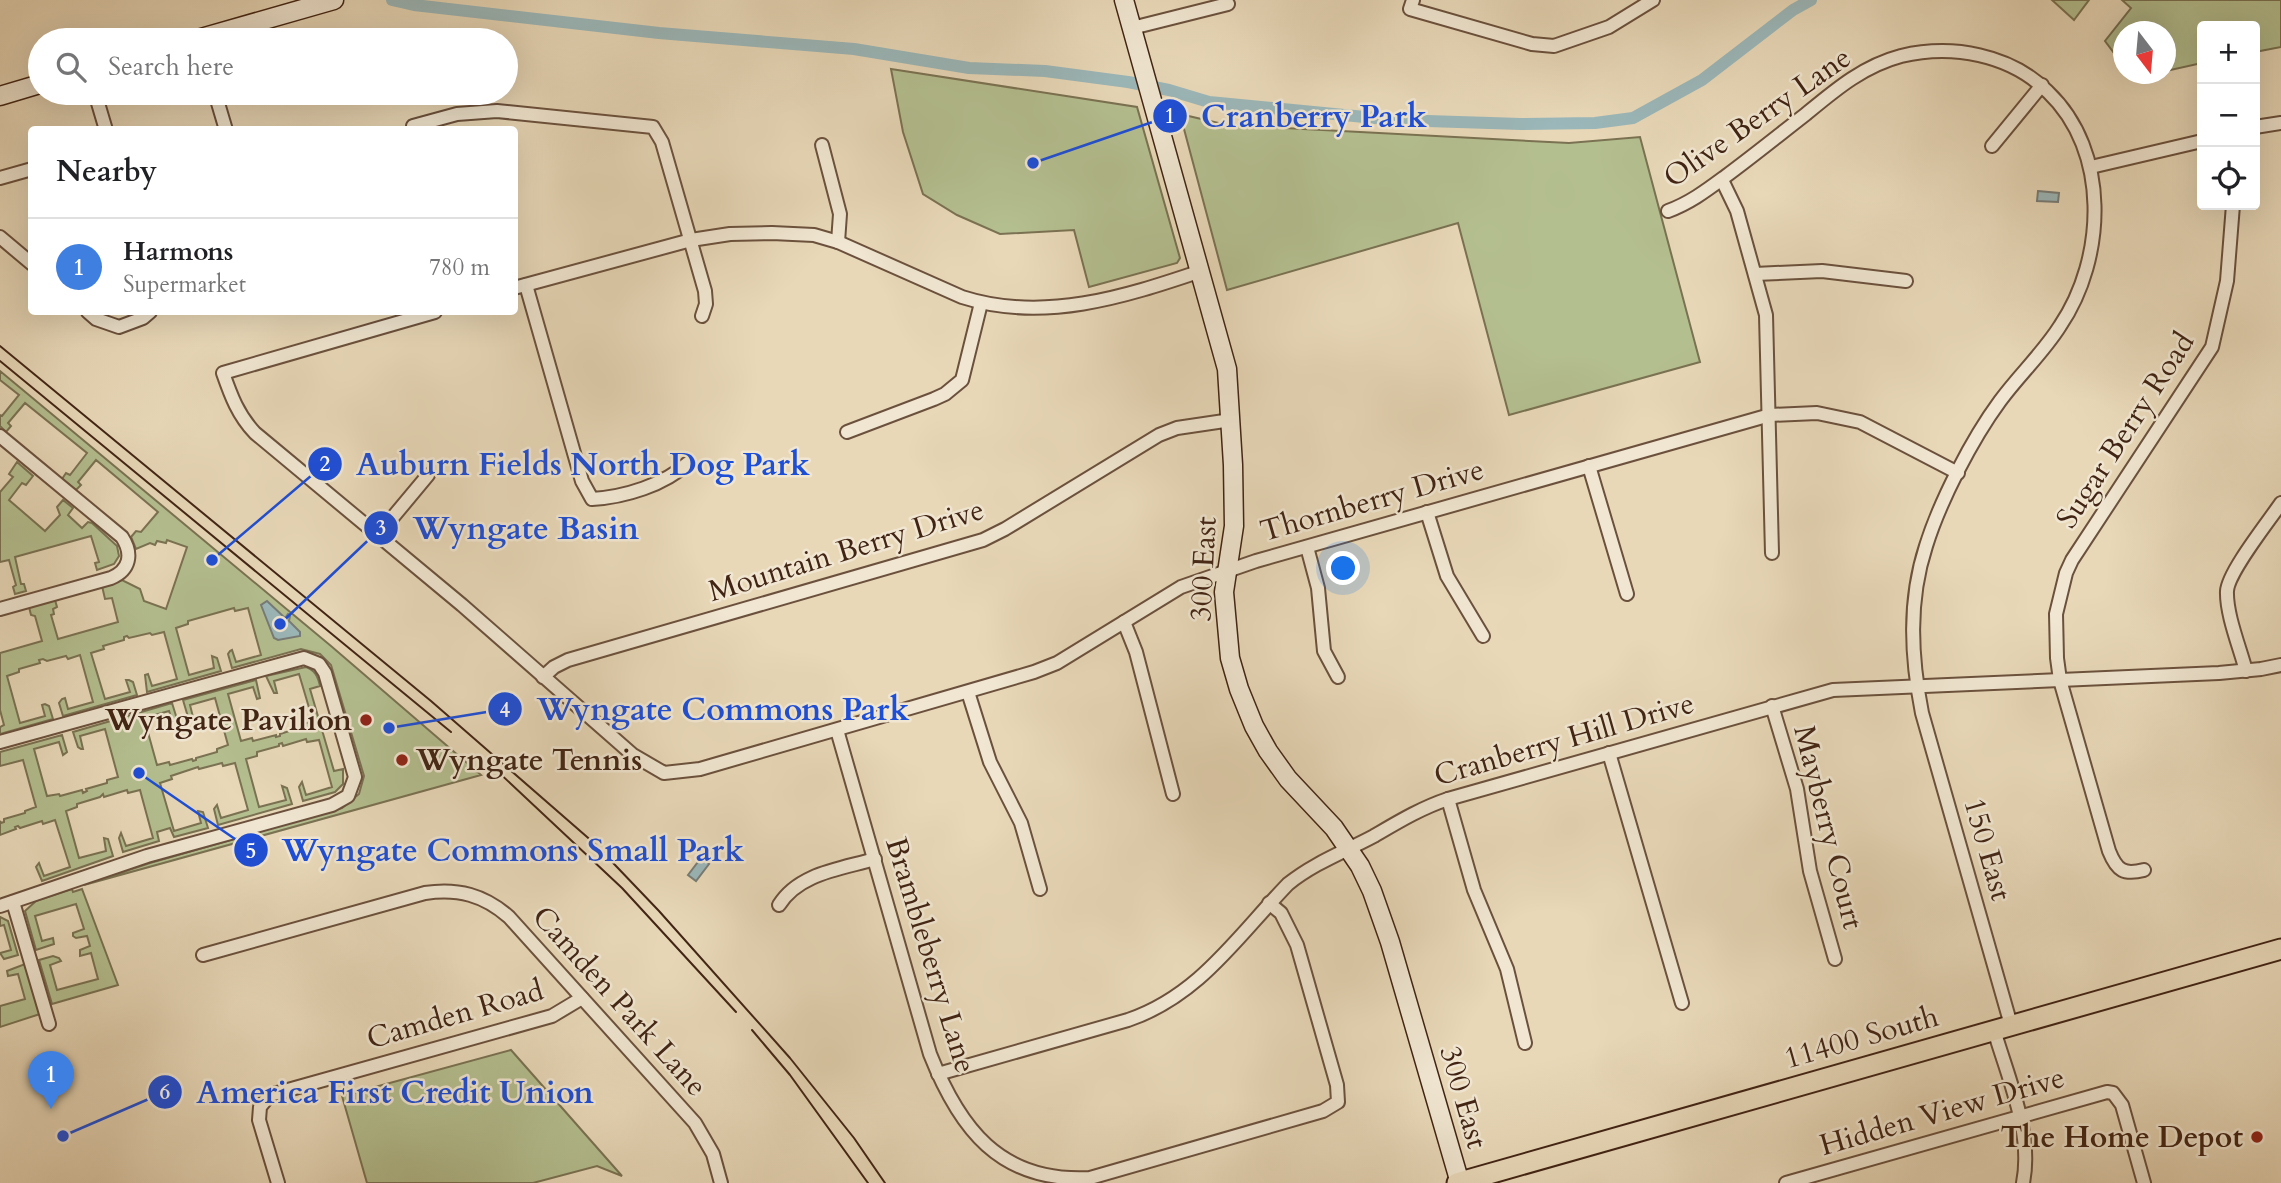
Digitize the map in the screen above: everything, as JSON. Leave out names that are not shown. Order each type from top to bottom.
[{"type":"main road","name":"11400 South","points":[[1459,1183],[2281,949]]},
{"type":"street","points":[[239,28],[334,0]]},
{"type":"street","name":"300 East","points":[[1124,0],[1227,369],[1234,526],[1224,592],[1230,658],[1254,726],[1268,751],[1288,779],[1326,818],[1349,848],[1373,891],[1383,917],[1459,1183]]},
{"type":"street","points":[[1412,5],[1532,44],[1554,46],[1609,27],[1647,2]]},
{"type":"street","points":[[1132,28],[1228,4]]},
{"type":"street","name":"Olive Berry Lane","points":[[1668,211],[1692,201],[1722,180],[1845,82],[1880,63],[1901,57],[1945,51],[1985,57],[2016,67],[2058,100],[2070,118],[2091,167],[2094,194],[2088,261],[2077,295],[2061,326],[1999,401],[1935,520],[1918,573],[1912,624],[1917,687]]},
{"type":"street","points":[[1992,146],[2042,85]]},
{"type":"street","points":[[0,96],[28,88]]},
{"type":"street","points":[[99,105],[105,126]]},
{"type":"street","points":[[219,105],[225,126]]},
{"type":"street","points":[[413,126],[478,111],[531,113],[648,125],[656,130],[661,138],[705,291],[706,304],[702,316]]},
{"type":"street","points":[[2260,126],[2281,123]]},
{"type":"street","points":[[2091,167],[2197,142]]},
{"type":"street","points":[[821,145],[840,214],[838,242]]},
{"type":"street","points":[[0,178],[28,170]]},
{"type":"street","points":[[1722,180],[1737,211],[1766,315],[1772,553]]},
{"type":"street","name":"Sugar Berry Road","points":[[2144,870],[2130,874],[2118,867],[2113,860],[2060,680],[2056,614],[2072,559],[2212,347],[2227,281],[2233,210]]},
{"type":"street","points":[[688,463],[661,482],[592,499],[582,481],[520,286],[691,240],[730,234],[772,233],[814,234],[838,242],[942,289],[982,303],[1038,308],[1074,306],[1111,298],[1201,271]]},
{"type":"street","points":[[0,237],[28,261]]},
{"type":"street","points":[[1755,274],[1822,271],[1906,281]]},
{"type":"street","points":[[846,432],[934,399],[962,380],[982,303]]},
{"type":"street","points":[[92,315],[119,327],[146,315]]},
{"type":"street","name":"Thornberry Drive","points":[[425,315],[223,373],[239,412],[255,433],[378,535],[633,755],[664,773],[700,769],[1046,668],[1181,587],[1227,571],[1770,415],[1817,413],[1850,419],[1877,430],[1958,473]]},
{"type":"street","name":"Mountain Berry Drive","points":[[543,677],[568,660],[983,540],[1159,435],[1177,428],[1231,420]]},
{"type":"street","points":[[0,436],[122,537],[128,549],[128,563],[123,571],[111,578],[0,609]]},
{"type":"street","points":[[1589,466],[1627,594]]},
{"type":"street","points":[[378,535],[428,475]]},
{"type":"street","points":[[2246,671],[2229,609],[2227,588],[2234,571],[2281,503]]},
{"type":"street","points":[[1427,512],[1447,576],[1482,636]]},
{"type":"street","points":[[1307,547],[1318,588],[1324,651],[1338,677]]},
{"type":"street","points":[[1124,622],[1136,652],[1173,794]]},
{"type":"street","points":[[0,742],[304,658],[319,664],[327,678],[354,770],[352,791],[344,800],[332,805],[147,856],[0,906]]},
{"type":"street","name":"Cranberry Hill Drive","points":[[938,1074],[1128,1020],[1158,1008],[1198,981],[1269,903],[1300,874],[1424,807],[1448,799],[1833,690],[2246,671],[2281,665]]},
{"type":"street","name":"150 East","points":[[1917,687],[2002,1028],[2026,1158],[2023,1183]]},
{"type":"street","points":[[968,692],[990,762],[1021,823],[1040,889]]},
{"type":"street","name":"Mayberry Court","points":[[1772,706],[1797,789],[1811,871],[1835,959]]},
{"type":"street","name":"Brambleberry Lane","points":[[837,730],[938,1074],[954,1108],[973,1137],[988,1153],[1021,1173],[1051,1181],[1090,1178],[1323,1111],[1338,1102],[1337,1085],[1297,945],[1281,913],[1269,903]]},
{"type":"street","points":[[1609,753],[1682,1003]]},
{"type":"street","points":[[1448,799],[1474,890],[1510,977],[1525,1043]]},
{"type":"street","points":[[779,905],[786,893],[797,884],[875,859]]},
{"type":"street","name":"Camden Park Lane","points":[[202,955],[425,893],[451,890],[476,896],[499,908],[703,1133],[722,1183]]},
{"type":"street","points":[[13,902],[49,1024]]},
{"type":"street","name":"Camden Road","points":[[278,1183],[259,1120],[260,1107],[270,1095],[552,1016],[582,998]]},
{"type":"street","name":"Hidden View Drive","points":[[1787,1183],[2100,1093],[2113,1093],[2122,1105],[2144,1183]]},
{"type":"green space","points":[[2052,0],[2089,0],[2074,20]]},
{"type":"green space","points":[[2122,0],[2281,0],[2281,47],[2260,51],[2260,21],[2197,21],[2197,64],[2176,69],[2176,21],[2121,21],[2131,8]]},
{"type":"green space","points":[[2113,31],[2113,52],[2105,41]]},
{"type":"green space","points":[[891,69],[1137,107],[1180,258],[1177,263],[1089,287],[1074,230],[1000,234],[957,215],[923,194],[903,132]]},
{"type":"green space","points":[[1180,114],[1227,125],[1569,143],[1640,137],[1700,362],[1509,415],[1458,223],[1227,290]]},
{"type":"green space","points":[[0,371],[331,646],[481,775],[84,885],[150,863],[342,808],[359,794],[364,776],[331,665],[320,654],[301,649],[232,668],[228,654],[232,650],[236,662],[261,655],[248,608],[235,611],[234,608],[188,621],[188,624],[176,628],[189,675],[214,668],[212,656],[217,658],[221,671],[147,692],[145,675],[148,674],[152,686],[177,679],[164,632],[129,638],[127,636],[124,640],[103,646],[104,649],[91,653],[105,699],[130,692],[126,680],[133,682],[137,695],[63,716],[59,703],[62,699],[65,698],[68,709],[93,702],[80,655],[68,659],[66,656],[47,661],[43,659],[39,660],[40,663],[19,669],[19,672],[7,676],[20,723],[45,716],[42,705],[45,704],[49,706],[53,719],[0,734],[0,727],[4,725],[0,710],[0,653],[42,641],[35,616],[31,615],[29,607],[55,600],[57,607],[51,615],[58,639],[118,622],[112,598],[105,599],[102,586],[122,580],[140,589],[144,601],[166,609],[187,547],[167,540],[166,543],[157,541],[155,545],[150,543],[136,549],[131,537],[136,531],[141,532],[158,512],[96,460],[78,482],[81,485],[76,490],[62,479],[66,473],[70,475],[87,453],[25,403],[8,423],[11,426],[6,432],[0,426],[0,415],[2,416],[19,395],[0,380]]},
{"type":"green space","points":[[17,462],[33,476],[26,485],[22,483],[9,500],[45,531],[60,515],[57,507],[63,500],[73,508],[68,515],[82,528],[88,522],[92,523],[117,546],[119,556],[114,564],[97,570],[95,563],[99,562],[91,536],[15,557],[21,584],[24,584],[26,591],[15,594],[13,587],[16,585],[9,560],[0,562],[0,492],[13,477],[9,474]]},
{"type":"green space","points":[[306,667],[314,672],[320,686],[310,689],[334,771],[343,769],[343,784],[335,792],[303,801],[299,787],[302,782],[306,795],[332,787],[319,740],[307,742],[306,739],[283,746],[282,743],[279,744],[246,759],[259,807],[286,800],[282,786],[287,788],[292,804],[218,825],[214,809],[217,805],[221,818],[248,810],[235,763],[198,767],[171,776],[172,779],[160,783],[174,831],[201,823],[198,811],[203,812],[208,828],[174,837],[170,828],[157,832],[159,841],[123,852],[119,838],[121,833],[126,846],[153,838],[140,790],[128,793],[127,790],[104,797],[103,794],[66,811],[79,858],[106,851],[104,838],[108,839],[113,856],[42,881],[36,867],[39,863],[44,876],[70,867],[55,820],[20,828],[18,826],[0,835],[0,821],[4,822],[4,819],[36,807],[23,760],[0,766],[0,752],[62,735],[67,752],[63,755],[59,742],[34,749],[47,796],[60,796],[82,790],[83,793],[86,789],[118,777],[105,729],[80,736],[83,749],[78,747],[73,732],[172,703],[177,719],[175,722],[173,723],[169,711],[144,718],[157,765],[193,761],[228,745],[215,698],[190,705],[193,717],[188,717],[183,700],[256,680],[260,698],[257,699],[253,687],[228,694],[241,741],[280,736],[313,721],[299,674],[274,681],[277,693],[274,693],[266,676]]},
{"type":"green space","points":[[72,889],[73,892],[82,889],[118,985],[52,1004],[39,960],[53,956],[61,961],[50,965],[57,990],[98,979],[91,953],[80,956],[80,950],[90,946],[87,936],[73,936],[73,933],[84,929],[76,904],[35,916],[42,941],[53,938],[54,944],[36,950],[25,911],[36,901]]},
{"type":"green space","points":[[0,917],[8,921],[18,955],[4,959],[0,953],[11,950],[4,925],[0,926]]},
{"type":"green space","points":[[25,964],[40,1014],[0,1027],[0,1006],[25,999],[18,974],[8,976],[7,971]]},
{"type":"green space","points":[[511,1050],[622,1176],[597,1166],[533,1183],[367,1183],[342,1096]]},
{"type":"water","points":[[2038,191],[2059,193],[2058,202],[2037,201]]},
{"type":"water","points":[[267,601],[285,618],[288,614],[290,616],[289,621],[300,632],[300,636],[278,640],[274,638],[261,605]]},
{"type":"water","points":[[701,858],[709,864],[696,881],[688,875]]},
{"type":"waterway","points":[[392,0],[414,5],[659,33],[854,49],[969,68],[1045,71],[1128,82],[1209,102],[1396,120],[1521,124],[1595,123],[1633,118],[1702,80],[1793,10],[1811,0]]},
{"type":"tram line","points":[[0,346],[431,701],[594,843],[659,911],[790,1058],[854,1138],[885,1183]]},
{"type":"tram line","points":[[0,361],[451,732]]},
{"type":"tram line","points":[[494,768],[622,888],[736,1012]]},
{"type":"tram line","points":[[752,1030],[790,1075],[868,1183]]},
{"type":"place","name":"Cranberry Park","points":[[1033,163]]},
{"type":"place","name":"Auburn Fields North Dog Park","points":[[212,560]]},
{"type":"place","name":"Wyngate Basin","points":[[280,624]]},
{"type":"place","name":"Wyngate Pavilion","points":[[366,720]]},
{"type":"place","name":"Wyngate Commons Park","points":[[389,728]]},
{"type":"place","name":"Wyngate Tennis","points":[[402,760]]},
{"type":"place","name":"Wyngate Commons Small Park","points":[[139,773]]},
{"type":"place","name":"Harmons","points":[[51,1109]]},
{"type":"place","name":"America First Credit Union","points":[[63,1136]]},
{"type":"place","name":"The Home Depot","points":[[2257,1137]]}]
